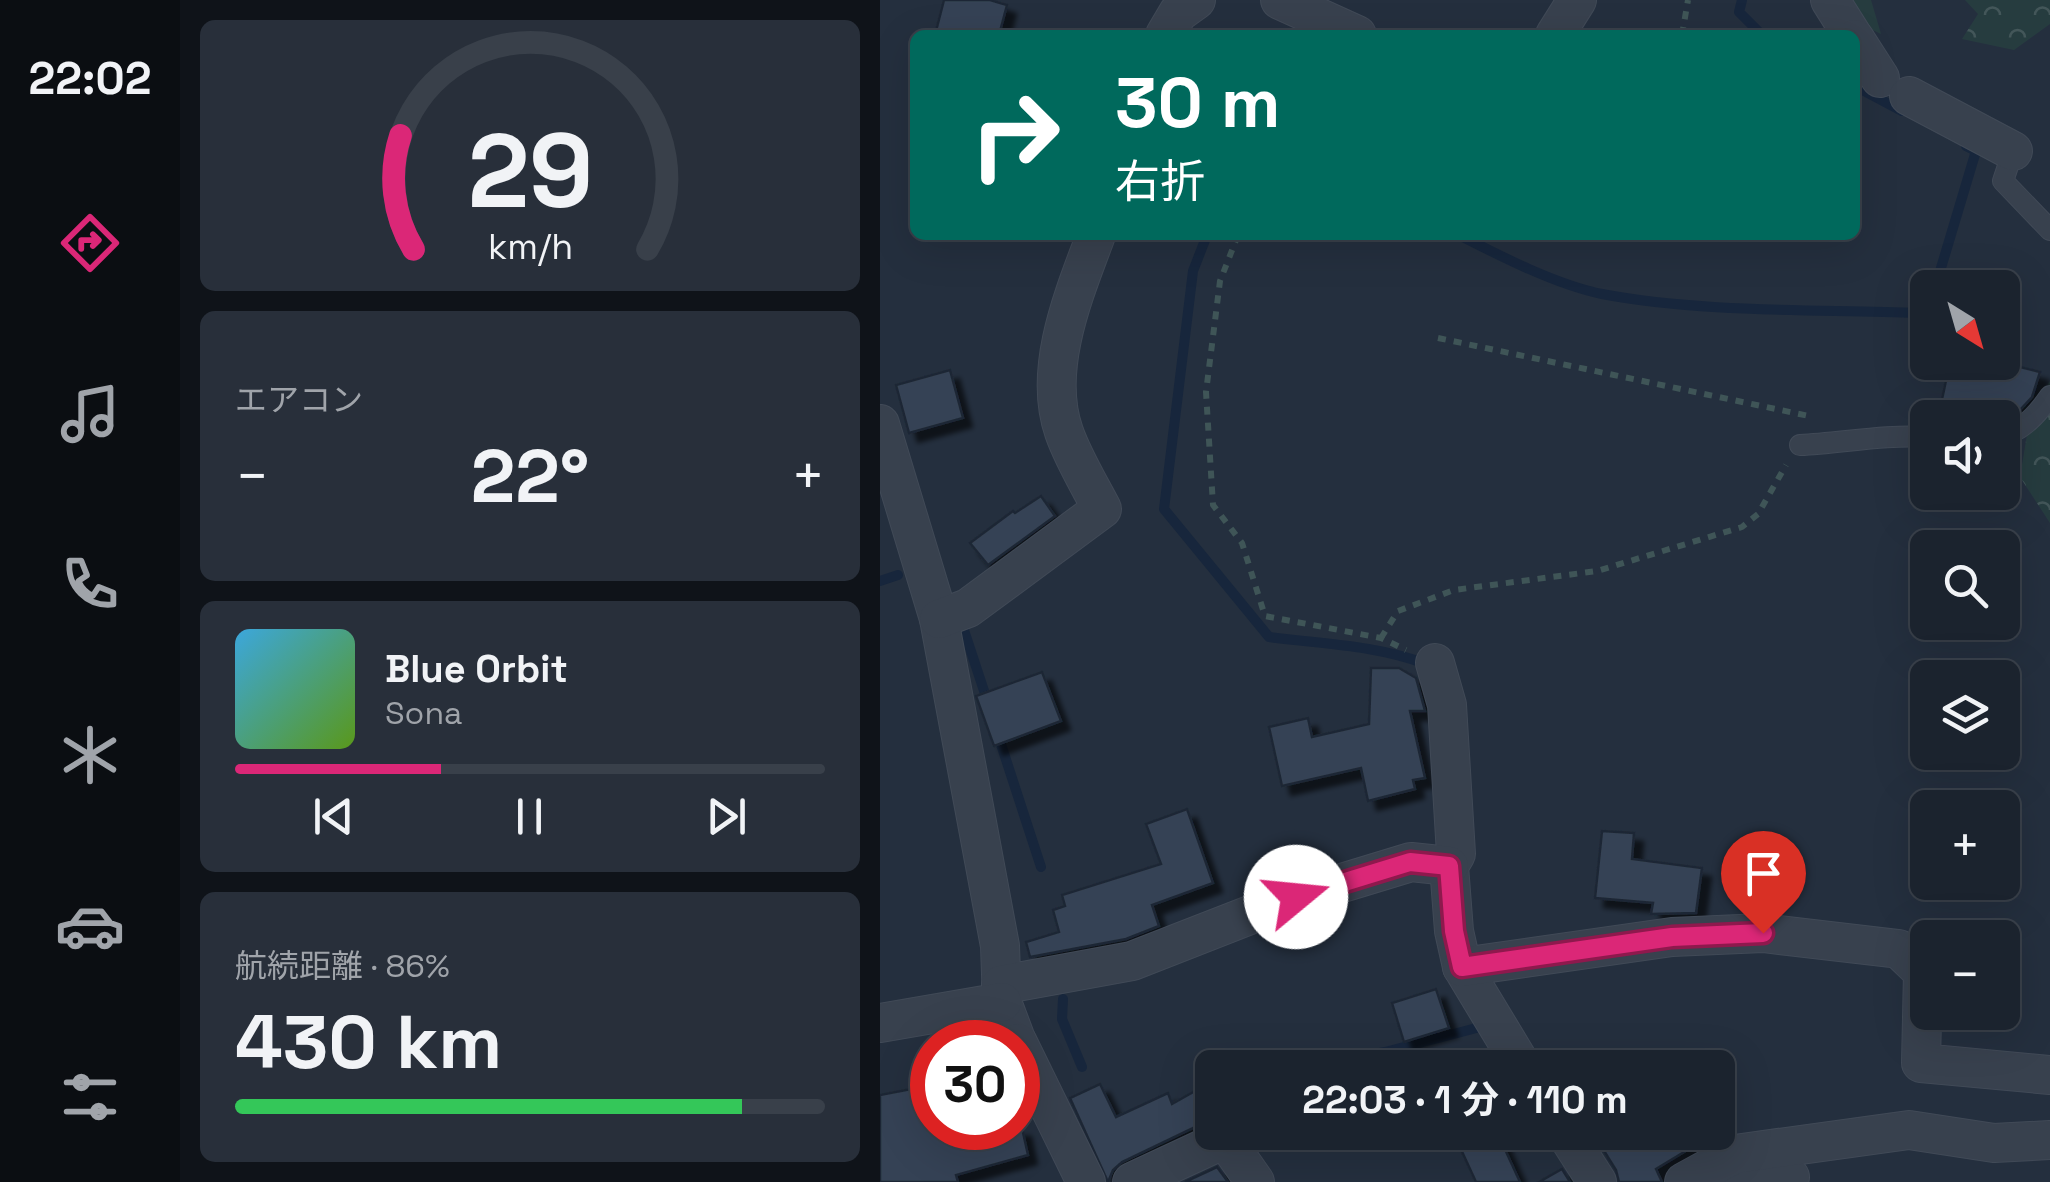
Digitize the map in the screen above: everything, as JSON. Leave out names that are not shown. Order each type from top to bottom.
[{"type":"street","points":[[1168,30],[1178,13],[1196,0]]},
{"type":"street","points":[[1280,0],[1346,30]]},
{"type":"street","points":[[1558,30],[1577,0]]},
{"type":"street","points":[[1830,0],[1849,30]]},
{"type":"street","points":[[1860,44],[1894,87],[2013,152]]},
{"type":"street","points":[[953,614],[1102,509],[1064,431],[1056,392],[1062,344],[1094,240]]},
{"type":"street","points":[[880,424],[953,614],[1000,946],[1001,993],[1010,1020]]},
{"type":"street","points":[[1434,663],[1447,704],[1456,854],[1449,866],[1454,931],[1467,979],[1512,1050]]},
{"type":"street","points":[[880,1023],[1132,961],[1296,897],[1410,862],[1449,866]]},
{"type":"street","points":[[1462,967],[1672,937],[1763,933],[1899,950],[1923,972],[1921,1063],[2050,1075]]},
{"type":"street","points":[[1040,1089],[1086,1182]]},
{"type":"street","points":[[1695,1176],[1735,1154],[1909,1130],[1994,1144],[2050,1140]]},
{"type":"street","points":[[1132,1182],[1218,1142],[1227,1142],[1255,1182]]},
{"type":"street","points":[[1576,1150],[1596,1182]]},
{"type":"street","points":[[1695,1176],[1790,1177]]},
{"type":"lane","points":[[2013,152],[2003,181],[2050,230]]},
{"type":"lane","points":[[2020,428],[2050,396]]},
{"type":"lane","points":[[1800,445],[1910,436]]},
{"type":"path","points":[[1683,30],[1688,0]]},
{"type":"path","points":[[1236,240],[1220,281],[1206,392],[1213,505],[1242,543],[1265,616],[1381,638],[1398,612],[1454,590],[1596,571],[1742,526],[1758,514],[1800,445]]},
{"type":"path","points":[[1438,338],[1821,419]]},
{"type":"green space","points":[[1819,0],[1871,0],[1881,34],[1825,7]]},
{"type":"green space","points":[[1965,0],[2050,0],[2050,24],[2014,50],[1962,39],[1978,14]]},
{"type":"green space","points":[[2050,381],[2050,523],[2020,477],[2031,411]]},
{"type":"building","points":[[944,0],[990,0],[1007,5],[1000,30],[936,30]]},
{"type":"building","points":[[2020,367],[2040,372],[2032,397],[2020,410],[2020,400],[1942,400],[1946,380],[2020,380]]},
{"type":"building","points":[[950,370],[963,418],[909,433],[896,385]]},
{"type":"building","points":[[1041,496],[1055,516],[988,565],[970,543]]},
{"type":"building","points":[[1371,668],[1399,668],[1416,678],[1425,711],[1410,711],[1425,778],[1413,780],[1415,789],[1368,801],[1361,768],[1282,786],[1269,727],[1308,718],[1312,737],[1369,724]]},
{"type":"building","points":[[1042,672],[1061,721],[994,746],[976,696]]},
{"type":"building","points":[[1187,809],[1213,883],[1152,905],[1159,926],[1126,939],[1030,957],[1026,942],[1059,932],[1053,910],[1065,906],[1062,895],[1161,864],[1146,824]]},
{"type":"building","points":[[1602,831],[1634,833],[1632,859],[1702,868],[1696,913],[1651,914],[1653,903],[1595,898]]},
{"type":"building","points":[[1436,989],[1449,1028],[1404,1042],[1392,1003]]},
{"type":"building","points":[[1100,1084],[1116,1117],[1168,1093],[1172,1104],[1195,1091],[1195,1127],[1122,1162],[1108,1182],[1070,1098]]},
{"type":"building","points":[[910,1089],[910,1150],[1027,1150],[1028,1155],[956,1175],[958,1182],[880,1182],[880,1095]]},
{"type":"building","points":[[1461,1150],[1505,1150],[1520,1182],[1476,1182]]},
{"type":"building","points":[[1604,1150],[1687,1150],[1656,1169],[1662,1182],[1619,1182]]},
{"type":"building","points":[[1217,1167],[1228,1182],[1185,1182]]},
{"type":"building","points":[[1562,1169],[1570,1182],[1539,1182]]},
{"type":"waterway","points":[[1742,0],[1739,12],[1757,30]]},
{"type":"waterway","points":[[1860,89],[1902,111]]},
{"type":"waterway","points":[[1940,270],[1976,151],[1966,146]]},
{"type":"waterway","points":[[1205,240],[1193,271],[1164,509],[1269,637],[1368,649],[1426,664]]},
{"type":"waterway","points":[[1469,240],[1529,269],[1602,294],[1719,307],[1910,313]]},
{"type":"waterway","points":[[880,581],[898,575]]},
{"type":"waterway","points":[[960,618],[989,706]]},
{"type":"waterway","points":[[997,732],[1041,867]]},
{"type":"waterway","points":[[1063,999],[1062,1019],[1082,1067]]},
{"type":"waterway","points":[[1393,1050],[1484,1026],[1480,1022]]},
{"type":"route","points":[[1296,897],[1410,862],[1449,866],[1454,931],[1462,967],[1672,937],[1763,933]]}]
